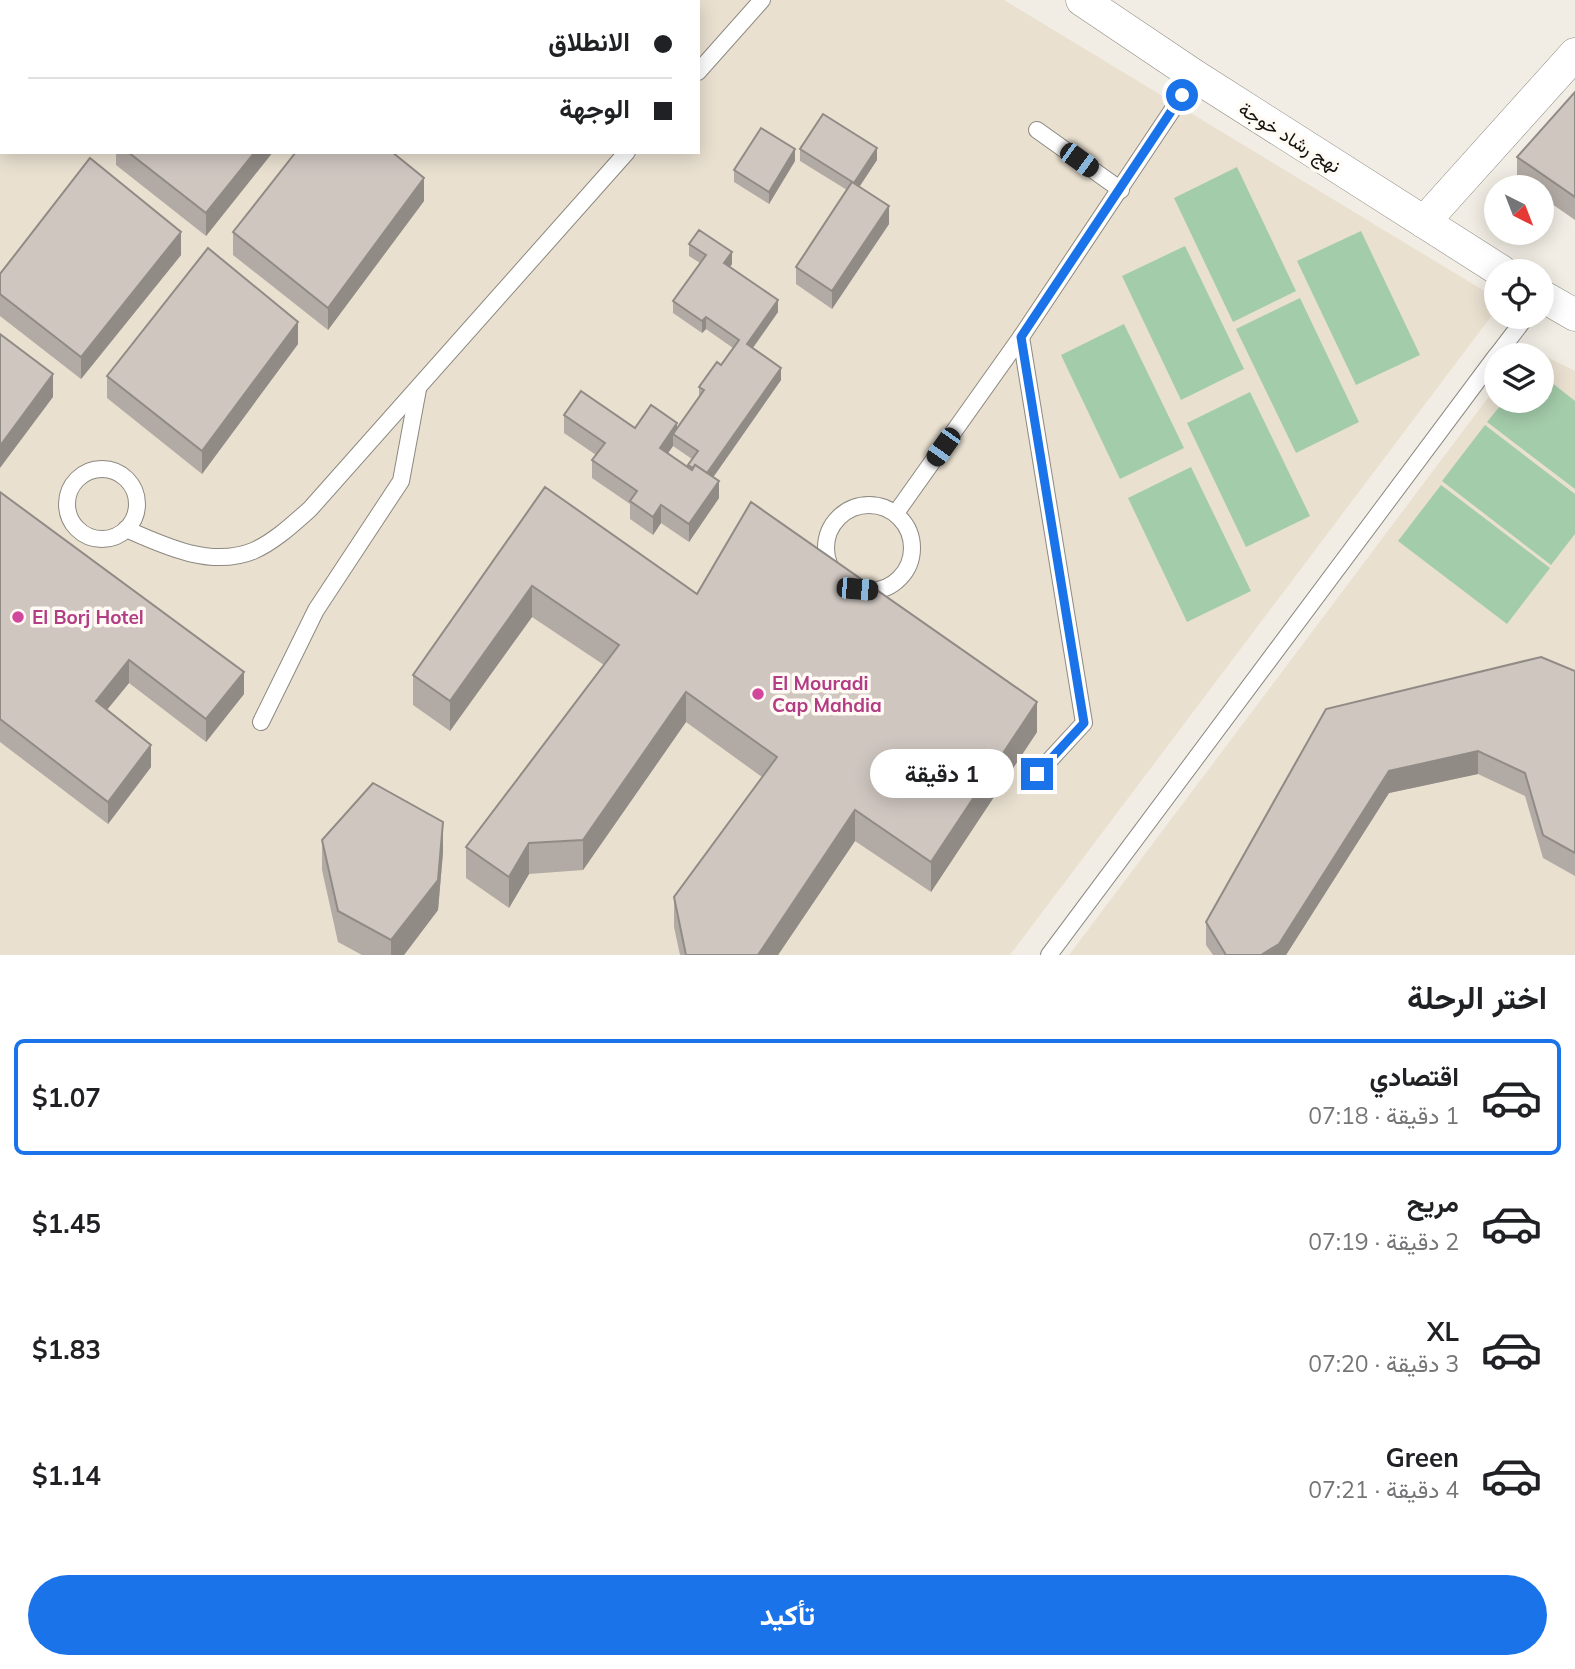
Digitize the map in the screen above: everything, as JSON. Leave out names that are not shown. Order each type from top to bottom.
[{"type":"street","name":"نهج رشاد خوجة","points":[[1082,0],[1195,76],[1484,260]]},
{"type":"street","points":[[1424,222],[1575,54]]},
{"type":"street","points":[[1554,303],[1575,315]]},
{"type":"lane","points":[[700,70],[762,0]]},
{"type":"lane","points":[[896,513],[1021,337],[1195,76]]},
{"type":"lane","points":[[1037,131],[1121,190]]},
{"type":"lane","points":[[126,529],[136,508],[132,487],[125,478],[105,470],[94,471],[75,482],[67,502],[68,514],[82,533],[105,539],[126,529],[180,551],[208,557],[251,551],[278,536],[310,509],[625,154]]},
{"type":"lane","points":[[1021,337],[1084,723],[1037,774]]},
{"type":"lane","points":[[1049,955],[1484,373]]},
{"type":"lane","points":[[261,722],[316,610],[401,481],[419,387]]},
{"type":"lane","points":[[858,506],[885,507],[896,513],[906,524],[912,538],[908,568],[899,579],[887,587],[857,589],[844,583],[827,559],[826,545],[836,520],[858,506]]},
{"type":"shaded area","points":[[700,0],[1004,0],[1484,291],[1484,326],[1010,955],[0,955],[0,154],[700,154]]},
{"type":"shaded area","points":[[1554,360],[1575,371],[1575,955],[1069,955],[1484,403],[1484,413],[1554,413]]},
{"type":"green space","points":[[1237,167],[1296,291],[1233,322],[1174,198]]},
{"type":"green space","points":[[1361,231],[1420,355],[1356,385],[1297,261]]},
{"type":"green space","points":[[1185,246],[1244,369],[1181,400],[1122,276]]},
{"type":"green space","points":[[1300,298],[1359,422],[1296,453],[1236,329]]},
{"type":"green space","points":[[1124,324],[1184,448],[1120,479],[1061,355]]},
{"type":"green space","points":[[1554,384],[1575,401],[1575,489],[1487,422],[1494,413],[1554,413]]},
{"type":"green space","points":[[1250,392],[1310,516],[1246,547],[1187,423]]},
{"type":"green space","points":[[1485,425],[1575,494],[1575,534],[1551,565],[1442,481]]},
{"type":"green space","points":[[1191,467],[1251,591],[1187,622],[1128,498]]},
{"type":"green space","points":[[1441,485],[1550,568],[1507,624],[1398,541]]},
{"type":"building","points":[[1575,92],[1575,197],[1554,183],[1554,175],[1543,175],[1517,157]]},
{"type":"building","points":[[823,114],[877,148],[854,183],[800,149]]},
{"type":"building","points":[[761,128],[795,149],[769,192],[734,170]]},
{"type":"building","points":[[131,154],[253,154],[206,213]]},
{"type":"building","points":[[294,154],[394,154],[424,178],[328,308],[233,232]]},
{"type":"building","points":[[90,158],[181,232],[81,357],[0,294],[0,274]]},
{"type":"building","points":[[852,182],[889,206],[832,291],[796,267]]},
{"type":"building","points":[[699,230],[732,252],[724,263],[778,300],[747,344],[781,368],[707,473],[695,465],[693,468],[688,465],[698,451],[673,434],[704,390],[699,387],[717,362],[721,365],[739,340],[706,317],[702,321],[673,301],[706,255],[689,244]]},
{"type":"building","points":[[208,248],[298,322],[202,451],[107,376]]},
{"type":"building","points":[[0,334],[53,374],[0,446]]},
{"type":"building","points":[[581,391],[635,428],[651,405],[677,423],[660,448],[692,470],[695,465],[719,481],[689,524],[661,505],[653,517],[630,501],[637,491],[592,460],[605,443],[564,415]]},
{"type":"building","points":[[545,487],[697,594],[751,502],[1037,702],[931,862],[855,810],[758,955],[686,955],[674,897],[777,757],[686,692],[583,840],[529,843],[509,877],[466,847],[619,645],[532,586],[450,701],[413,675]]},
{"type":"building","points":[[0,492],[244,672],[206,719],[129,660],[96,701],[151,745],[108,802],[0,719]]},
{"type":"building","points":[[1541,657],[1575,671],[1575,853],[1543,835],[1525,773],[1478,751],[1389,771],[1279,944],[1261,955],[1226,955],[1206,922],[1326,709]]},
{"type":"building","points":[[373,783],[443,822],[438,880],[391,940],[338,911],[322,840]]},
{"type":"place","name":"El Borj Hotel","points":[[18,617]]},
{"type":"place","name":"El Mouradi Cap Mahdia","points":[[758,694]]},
{"type":"route","points":[[1037,774],[1084,723],[1021,337],[1182,95]]}]
